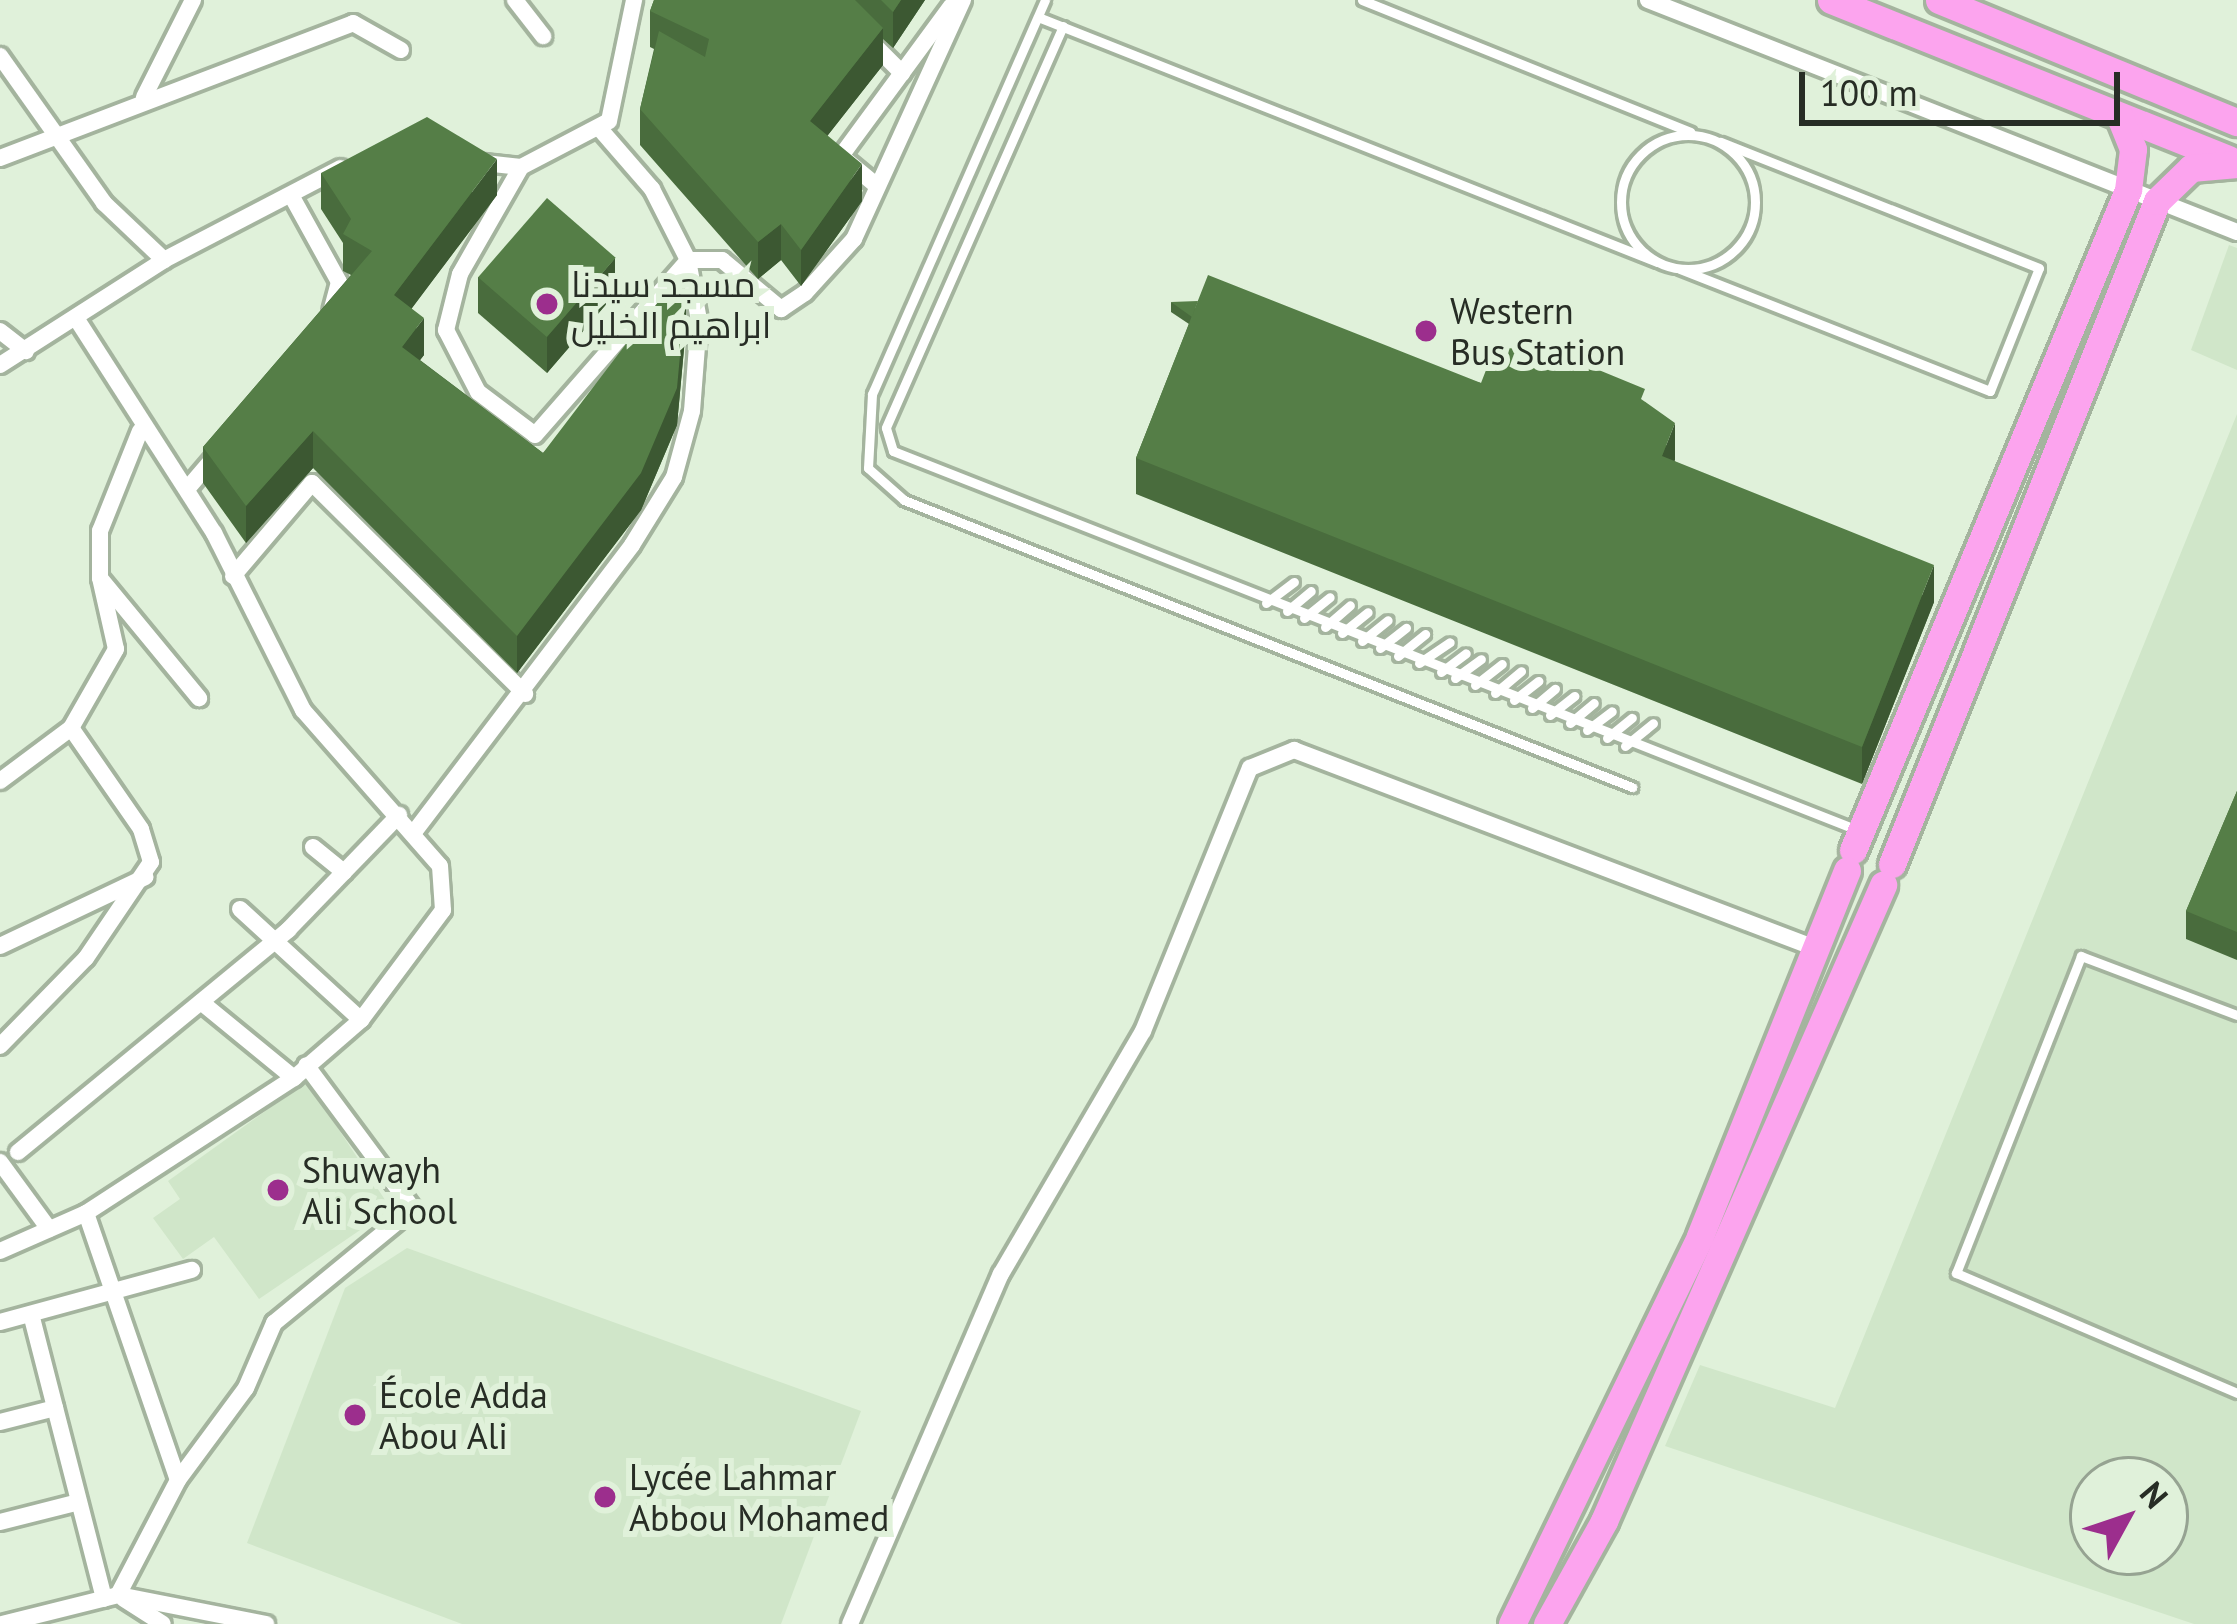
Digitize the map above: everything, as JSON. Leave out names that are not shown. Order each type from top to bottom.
[{"type":"highway","points":[[1831,0],[2237,163]]},
{"type":"highway","points":[[1939,0],[2237,122]]},
{"type":"highway","points":[[1512,1624],[1606,1446],[1818,949],[2128,190],[2133,149],[2120,116]]},
{"type":"highway","points":[[1547,1624],[1604,1521],[1887,874],[2157,201],[2191,168],[2237,163]]},
{"type":"highway","points":[[1855,851],[1879,845],[1887,874]]},
{"type":"highway","points":[[1855,851],[1860,887],[1887,874]]},
{"type":"street","points":[[144,97],[194,0]]},
{"type":"street","points":[[515,0],[543,36]]},
{"type":"street","points":[[634,0],[617,98],[600,129],[521,167],[460,274],[446,330],[478,392],[536,435],[688,260],[722,260],[781,310],[854,239],[959,0]]},
{"type":"street","points":[[877,186],[841,156],[959,0]]},
{"type":"street","points":[[1648,0],[2237,232]]},
{"type":"street","points":[[0,158],[58,139],[144,97],[353,22],[401,50]]},
{"type":"street","points":[[859,29],[902,73]]},
{"type":"street","points":[[0,56],[58,139],[164,260]]},
{"type":"street","points":[[415,831],[525,694],[674,477],[699,320],[688,260],[652,189],[600,129]]},
{"type":"street","points":[[448,148],[521,167]]},
{"type":"street","points":[[0,365],[79,323],[164,260],[358,159]]},
{"type":"street","points":[[291,195],[339,282],[327,326]]},
{"type":"street","points":[[0,1251],[86,1213],[300,1071],[361,1020],[443,910],[440,866],[415,831],[303,710],[188,488],[140,431],[79,323]]},
{"type":"street","points":[[0,331],[26,351]]},
{"type":"street","points":[[0,783],[70,728],[116,650],[100,578],[100,531],[140,431]]},
{"type":"street","points":[[188,488],[234,434]]},
{"type":"street","points":[[233,576],[312,483],[525,694]]},
{"type":"street","points":[[100,578],[200,698]]},
{"type":"street","points":[[0,1046],[146,877],[142,829],[70,728]]},
{"type":"street","points":[[850,1624],[1001,1274],[1143,1031],[1250,768],[1294,750],[1818,949]]},
{"type":"street","points":[[18,1151],[272,943],[399,815]]},
{"type":"street","points":[[314,847],[344,872]]},
{"type":"street","points":[[0,946],[146,877]]},
{"type":"street","points":[[240,909],[361,1020]]},
{"type":"street","points":[[111,1597],[178,1480],[246,1388],[274,1323],[413,1209],[300,1071],[201,1002]]},
{"type":"street","points":[[0,1162],[49,1229]]},
{"type":"street","points":[[86,1213],[117,1291],[178,1480]]},
{"type":"street","points":[[0,1322],[192,1270]]},
{"type":"street","points":[[31,1314],[80,1502],[111,1597],[164,1624]]},
{"type":"street","points":[[0,1422],[56,1408]]},
{"type":"street","points":[[0,1522],[80,1502]]},
{"type":"street","points":[[2,1624],[111,1597],[194,1604],[266,1624]]},
{"type":"lane","points":[[1045,0],[872,394],[868,468],[904,500],[988,536],[1632,787]]},
{"type":"lane","points":[[1038,16],[1990,391],[2038,268],[1362,0]]},
{"type":"lane","points":[[1063,26],[887,443],[1266,603],[1607,738],[1855,851]]},
{"type":"lane","points":[[1657,262],[1625,227],[1624,181],[1653,143],[1699,135]]},
{"type":"lane","points":[[1680,269],[1725,259],[1753,223],[1751,176],[1720,142]]},
{"type":"lane","points":[[1266,603],[1294,582]]},
{"type":"lane","points":[[1287,611],[1311,591]]},
{"type":"lane","points":[[1304,618],[1330,597]]},
{"type":"lane","points":[[1325,627],[1350,605]]},
{"type":"lane","points":[[1342,633],[1368,612]]},
{"type":"lane","points":[[1362,641],[1388,620]]},
{"type":"lane","points":[[1380,648],[1406,628]]},
{"type":"lane","points":[[1398,656],[1425,634]]},
{"type":"lane","points":[[1418,664],[1450,642]]},
{"type":"lane","points":[[1441,672],[1466,652]]},
{"type":"lane","points":[[1455,678],[1481,659]]},
{"type":"lane","points":[[1475,685],[1502,664]]},
{"type":"lane","points":[[1495,693],[1521,671]]},
{"type":"lane","points":[[1514,700],[1538,681]]},
{"type":"lane","points":[[1532,708],[1555,688]]},
{"type":"lane","points":[[1550,715],[1574,696]]},
{"type":"lane","points":[[1570,723],[1594,703]]},
{"type":"lane","points":[[1587,730],[1612,711]]},
{"type":"lane","points":[[1607,738],[1632,718]]},
{"type":"lane","points":[[1625,746],[1653,723]]},
{"type":"lane","points":[[2237,1015],[2081,956],[1956,1273],[2237,1393]]},
{"type":"lane","points":[[187,1624],[194,1604]]},
{"type":"shaded area","points":[[2229,245],[2237,248],[2237,370],[2191,350]]},
{"type":"shaded area","points":[[2237,414],[2237,1624],[2194,1624],[1665,1446],[1700,1365],[1835,1408]]},
{"type":"shaded area","name":"Shuwayh Ali School","points":[[307,1081],[391,1209],[259,1299],[214,1237],[183,1259],[153,1218],[180,1199],[168,1181]]},
{"type":"shaded area","name":"Lycée Lahmar Abbou Mohamed","points":[[407,1248],[861,1411],[781,1624],[462,1624],[247,1543],[345,1288]]},
{"type":"building","points":[[654,0],[855,0],[883,28],[810,121],[862,164],[801,250],[781,224],[758,242],[640,109],[659,31],[705,57],[709,39],[650,11]]},
{"type":"building","points":[[881,0],[901,0],[893,12]]},
{"type":"building","points":[[427,117],[497,159],[394,295],[424,318],[402,347],[543,453],[674,281],[686,291],[677,388],[641,473],[517,636],[313,431],[246,506],[203,447],[372,251],[343,234],[351,219],[321,173]]},
{"type":"building","points":[[547,198],[616,258],[547,337],[478,277]]},
{"type":"building","points":[[1208,275],[1481,383],[1495,347],[1555,352],[1645,389],[1641,399],[1675,423],[1662,456],[1934,565],[1862,747],[1136,458]]},
{"type":"building","points":[[1198,301],[1192,317],[1171,302]]},
{"type":"building","points":[[2237,791],[2237,932],[2186,911]]},
{"type":"place","name":"مسجد سيدنا ابراهيم الخليل","points":[[547,304]]},
{"type":"place","name":"Western Bus Station","points":[[1426,331]]},
{"type":"place","name":"Shuwayh Ali School","points":[[278,1190]]},
{"type":"place","name":"École Adda Abou Ali","points":[[355,1415]]},
{"type":"place","name":"Lycée Lahmar Abbou Mohamed","points":[[605,1497]]}]
